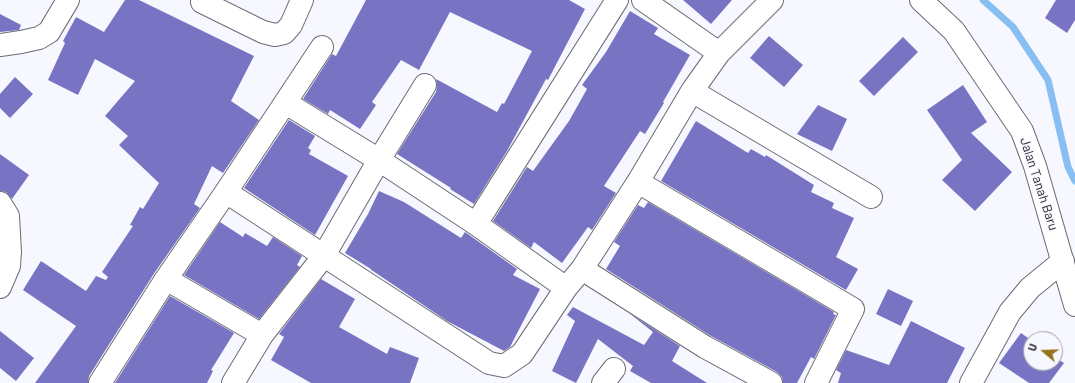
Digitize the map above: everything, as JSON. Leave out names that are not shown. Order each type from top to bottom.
[{"type":"street","points":[[0,45],[39,38],[49,32],[68,0]]},
{"type":"street","points":[[202,2],[263,32],[276,35],[284,32],[291,25],[302,0]]},
{"type":"street","points":[[476,224],[617,0]]},
{"type":"street","points":[[643,0],[719,53]]},
{"type":"street","points":[[226,192],[489,364],[504,366],[522,354],[566,288],[582,269],[638,182],[692,91],[719,53],[772,0]]},
{"type":"street","name":"Jalan Tanah Baru","points":[[921,0],[954,31],[1022,130],[1069,271],[1075,305]]},
{"type":"street","points":[[100,383],[166,278],[226,192],[322,47]]},
{"type":"street","points":[[233,383],[262,335],[324,257],[379,160],[425,85]]},
{"type":"street","points":[[692,91],[871,197]]},
{"type":"street","points":[[286,103],[379,160],[476,224],[566,288]]},
{"type":"street","points":[[638,182],[853,309],[816,383]]},
{"type":"street","points":[[0,203],[8,216],[10,252],[9,266],[0,287]]},
{"type":"street","points":[[582,269],[705,347],[770,383]]},
{"type":"street","points":[[971,383],[1010,312],[1030,288],[1069,271]]},
{"type":"street","points":[[166,278],[262,335]]},
{"type":"building","points":[[125,0],[139,0],[254,56],[231,101],[259,120],[223,173],[212,166],[194,204],[200,208],[155,272],[89,376],[88,383],[35,383],[76,326],[23,290],[41,261],[86,291],[96,276],[106,280],[108,277],[102,272],[133,226],[130,225],[140,207],[143,209],[159,183],[119,145],[128,136],[105,116],[135,81],[95,59],[78,95],[48,80],[65,43],[63,41],[76,17],[104,32]]},
{"type":"building","points":[[366,0],[569,0],[585,9],[548,80],[546,79],[507,151],[474,204],[397,154],[436,92],[436,79],[497,112],[502,103],[504,104],[532,51],[450,12],[419,70],[401,60],[372,102],[376,105],[360,129],[330,110],[328,114],[303,99],[332,54],[336,56]]},
{"type":"building","points":[[683,0],[732,0],[711,24]]},
{"type":"building","points":[[1056,0],[1075,0],[1075,20],[1067,33],[1045,18]]},
{"type":"building","points":[[630,11],[658,28],[654,34],[690,55],[645,134],[640,131],[604,186],[616,193],[592,230],[588,227],[562,263],[534,242],[531,248],[493,221],[527,167],[533,171],[569,121],[587,89],[582,85],[606,52]]},
{"type":"building","points":[[0,14],[21,25],[19,30],[0,32]]},
{"type":"building","points":[[769,36],[803,65],[784,87],[750,58]]},
{"type":"building","points":[[903,37],[918,52],[874,96],[859,81]]},
{"type":"building","points":[[15,77],[33,94],[10,118],[0,108],[0,94]]},
{"type":"building","points":[[963,85],[987,122],[971,133],[1012,172],[975,211],[942,180],[962,160],[927,110]]},
{"type":"building","points":[[818,105],[847,119],[832,151],[797,134]]},
{"type":"building","points":[[289,120],[315,136],[308,148],[311,150],[309,154],[348,176],[315,235],[244,188]]},
{"type":"building","points":[[696,121],[748,153],[751,149],[765,157],[766,155],[814,185],[811,192],[834,203],[832,208],[854,218],[836,257],[858,269],[846,290],[661,181]]},
{"type":"building","points":[[0,154],[29,175],[12,199],[6,192],[0,191]]},
{"type":"building","points":[[379,191],[404,202],[461,238],[465,232],[517,269],[513,275],[540,289],[510,347],[504,351],[447,321],[345,253],[368,214]]},
{"type":"building","points":[[648,202],[834,312],[833,314],[836,315],[814,359],[811,357],[797,383],[783,383],[782,377],[777,372],[711,336],[606,269],[620,246],[614,242],[638,205],[644,208]]},
{"type":"building","points":[[220,222],[243,237],[245,233],[267,246],[273,237],[302,256],[297,265],[300,267],[259,319],[184,275]]},
{"type":"building","points":[[321,279],[355,299],[339,327],[387,354],[390,347],[419,358],[410,383],[311,383],[271,360],[284,337],[279,334]]},
{"type":"building","points":[[888,289],[913,301],[901,326],[876,314]]},
{"type":"building","points":[[170,296],[234,333],[211,370],[213,371],[207,383],[115,383]]},
{"type":"building","points":[[573,307],[644,345],[653,332],[629,313],[680,346],[672,361],[707,383],[651,383],[630,371],[633,366],[598,339],[576,383],[552,371],[575,321],[567,315]]},
{"type":"building","points":[[911,321],[965,348],[947,383],[838,383],[841,373],[836,370],[846,350],[889,365]]},
{"type":"building","points":[[0,331],[34,358],[16,381],[0,368]]},
{"type":"building","points":[[1021,333],[1023,334],[1023,371],[1058,371],[1049,383],[1029,383],[999,363]]},
{"type":"waterway","points":[[983,0],[1013,27],[1048,80],[1068,167],[1075,181]]}]
